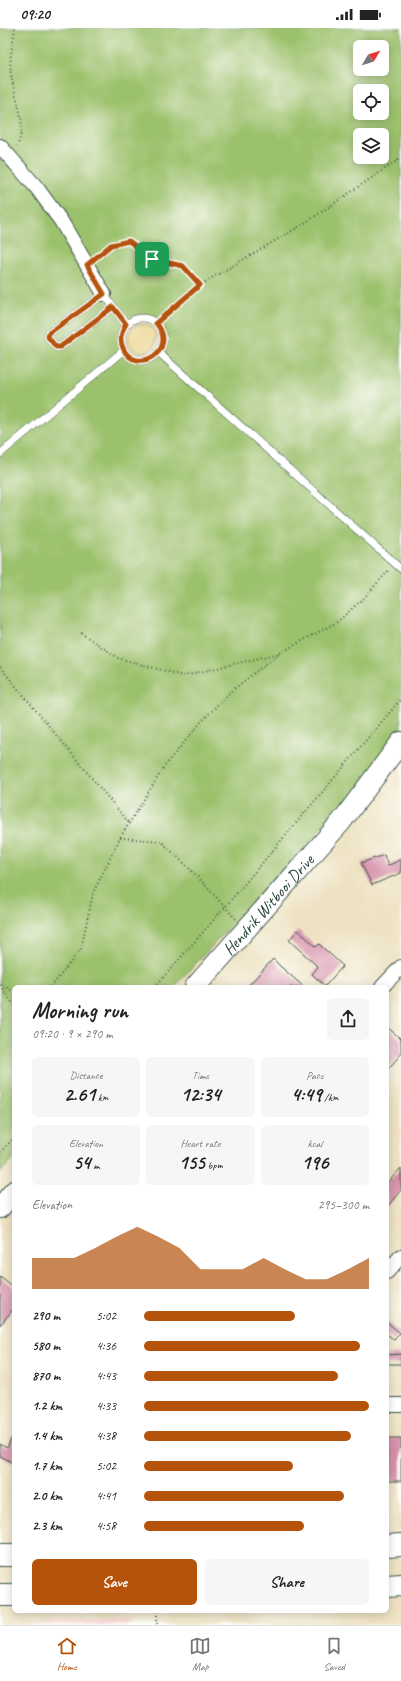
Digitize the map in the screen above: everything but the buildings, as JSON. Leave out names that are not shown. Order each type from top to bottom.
[{"type":"main road","name":"Hendrik Witbooi Drive","points":[[197,985],[342,822],[399,749]]},
{"type":"main road","points":[[0,1196],[12,1185]]},
{"type":"main road","points":[[0,1208],[12,1193]]},
{"type":"main road","points":[[389,1546],[401,1545]]},
{"type":"main road","points":[[0,1555],[12,1555]]},
{"type":"main road","points":[[389,1586],[401,1585]]},
{"type":"main road","points":[[0,1596],[12,1595]]},
{"type":"street","points":[[0,146],[37,188],[53,210],[104,294]]},
{"type":"street","points":[[384,985],[401,967]]},
{"type":"street","points":[[389,1270],[401,1256]]},
{"type":"street","points":[[389,1405],[401,1405]]},
{"type":"lane","points":[[113,307],[60,347],[56,347],[48,337],[49,333],[104,294],[126,324]]},
{"type":"lane","points":[[137,318],[150,319],[156,323],[162,334],[161,347],[158,352],[147,360],[140,360],[128,355],[124,350],[120,337],[126,324],[137,318]]},
{"type":"lane","points":[[0,454],[124,350]]},
{"type":"lane","points":[[158,352],[401,570]]},
{"type":"path","points":[[10,157],[21,139],[21,116],[11,74],[15,28]]},
{"type":"path","points":[[156,323],[200,285],[302,225],[401,158]]},
{"type":"path","points":[[87,265],[111,245],[129,241],[152,259],[183,266],[200,285]]},
{"type":"path","points":[[53,985],[81,949],[93,893],[120,838],[166,764],[202,721],[230,692],[280,653],[337,622],[364,598],[394,564]]},
{"type":"path","points":[[81,633],[118,658],[183,676],[280,653]]},
{"type":"path","points":[[0,667],[130,823]]},
{"type":"path","points":[[157,985],[225,907],[401,699]]},
{"type":"path","points":[[120,838],[161,841],[246,929]]},
{"type":"path","points":[[0,984],[12,991]]},
{"type":"path","points":[[0,984],[12,1002]]},
{"type":"path","points":[[0,1152],[12,1140]]},
{"type":"path","points":[[157,1613],[157,1625]]},
{"type":"shaded area","points":[[130,1619],[132,1625],[0,1625]]},
{"type":"green space","points":[[0,28],[401,28],[401,740],[391,754],[176,985],[12,985],[12,1160],[0,1173]],"holes":[[[144,317],[149,319],[158,327],[163,337],[163,342],[158,353],[148,360],[138,360],[129,355],[123,347],[121,337],[123,328],[130,321]]]},
{"type":"sand","points":[[142,324],[152,328],[156,338],[152,348],[142,352],[132,348],[128,338],[132,328]]},
{"type":"route","points":[[129,241],[152,259],[183,266],[200,285],[156,323],[160,328],[163,340],[161,347],[153,357],[147,360],[140,360],[128,355],[124,350],[120,337],[126,324],[113,307],[59,348],[56,347],[48,337],[49,333],[104,294],[87,265],[111,245],[129,241]]}]
